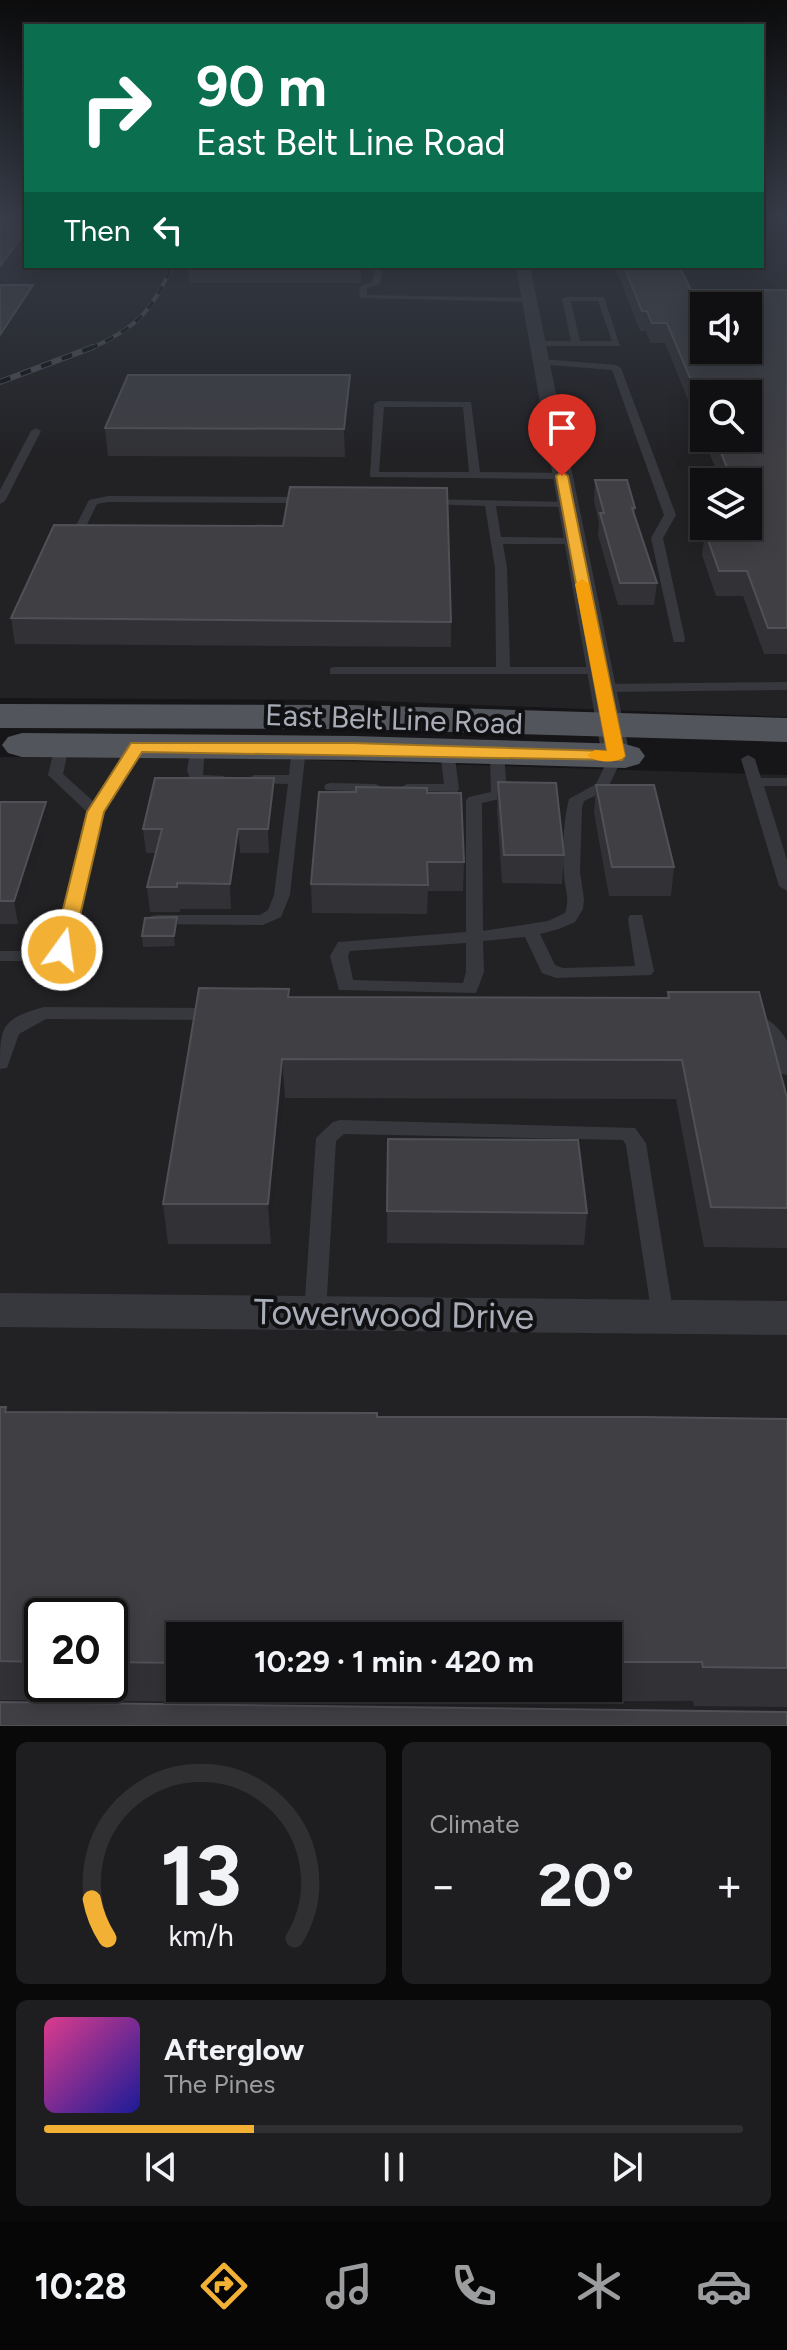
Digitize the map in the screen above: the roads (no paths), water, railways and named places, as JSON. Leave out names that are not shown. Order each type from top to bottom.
[{"type":"main road","name":"East Belt Line Road","points":[[0,716],[352,717],[607,710],[787,730]]},
{"type":"main road","name":"East Belt Line Road","points":[[0,745],[198,747],[298,764],[449,770],[607,710],[751,770],[787,759]]},
{"type":"street","points":[[529,300],[607,710]]},
{"type":"street","name":"Towerwood Drive","points":[[0,1310],[787,1318]]},
{"type":"lane","points":[[397,298],[529,300]]},
{"type":"lane","points":[[539,353],[576,344],[617,344],[601,299],[566,299],[576,344]]},
{"type":"lane","points":[[539,353],[616,368],[670,515],[657,538],[679,639]]},
{"type":"lane","points":[[475,475],[468,404],[379,404],[374,475],[562,476]]},
{"type":"lane","points":[[0,501],[36,431]]},
{"type":"lane","points":[[76,537],[93,502],[108,499],[320,501]]},
{"type":"lane","points":[[413,502],[567,504]]},
{"type":"lane","points":[[490,502],[501,568],[503,671]]},
{"type":"lane","points":[[497,540],[574,541]]},
{"type":"lane","points":[[335,671],[503,671],[607,710],[787,686]]},
{"type":"lane","points":[[507,795],[474,800],[473,936],[475,972],[470,989],[359,989],[345,986],[339,956],[344,946],[366,942],[473,936],[530,930],[569,918],[577,904],[572,873],[575,857],[573,814],[569,798],[602,787],[607,710]]},
{"type":"lane","points":[[62,746],[55,775],[96,812]]},
{"type":"lane","points":[[0,956],[53,956],[62,950],[96,812],[137,747]]},
{"type":"lane","points":[[497,753],[507,795]]},
{"type":"lane","points":[[147,920],[263,920],[275,913],[282,895],[298,764]]},
{"type":"lane","points":[[331,787],[449,770],[507,795]]},
{"type":"lane","points":[[751,770],[787,782]]},
{"type":"lane","points":[[751,770],[787,886]]},
{"type":"lane","points":[[530,930],[548,969],[562,974],[645,971],[636,919]]},
{"type":"lane","points":[[0,1063],[8,1035],[19,1022],[44,1013],[236,1014]]},
{"type":"lane","points":[[731,1017],[747,1017],[765,1023],[779,1038],[787,1068]]},
{"type":"lane","points":[[315,1313],[326,1138],[340,1127],[628,1133],[636,1143],[663,1317]]},
{"type":"railway","points":[[93,347],[130,326],[156,298]]},
{"type":"railway","points":[[0,382],[93,347]]},
{"type":"railway","points":[[89,349],[93,347]]}]
